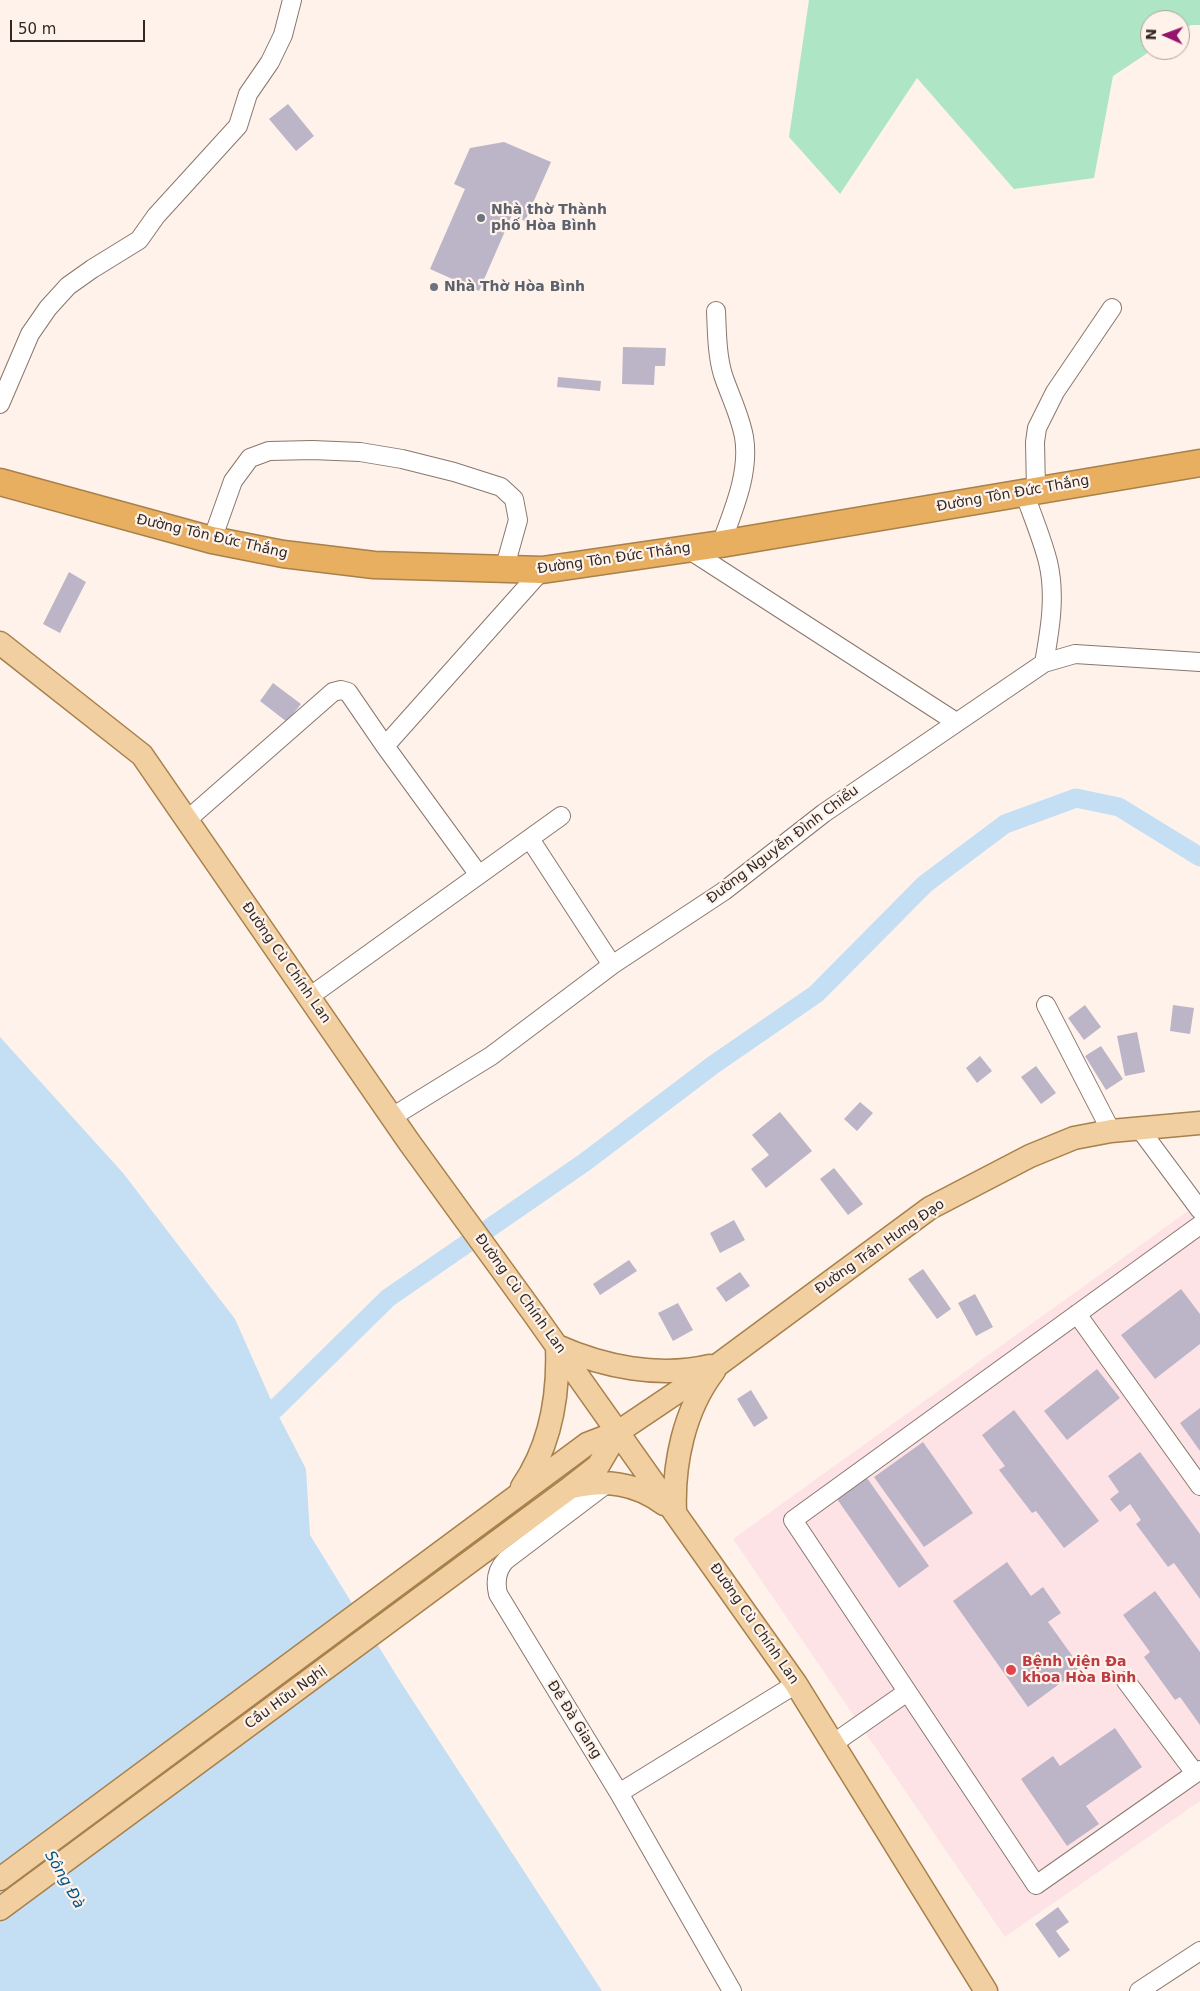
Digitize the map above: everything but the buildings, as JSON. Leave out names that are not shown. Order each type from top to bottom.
[{"type":"highway","name":"Đường Tôn Đức Thắng","points":[[0,482],[212,540],[283,554],[374,565],[542,570],[721,544],[1200,463]]},
{"type":"main road","name":"Đường Cù Chính Lan","points":[[0,643],[142,755],[409,1142],[557,1346],[796,1684],[986,1991]]},
{"type":"main road","name":"Đường Trần Hưng Đạo","points":[[618,1432],[719,1364],[930,1208],[1030,1156],[1074,1138],[1111,1131],[1200,1122]]},
{"type":"main road","points":[[514,1498],[531,1475],[547,1439],[555,1398],[557,1346],[598,1361],[638,1369],[679,1371],[719,1364]]},
{"type":"main road","points":[[675,1512],[676,1473],[686,1430],[702,1389],[719,1364]]},
{"type":"main road","name":"Cầu Hữu Nghị","points":[[0,1879],[587,1444],[618,1432]]},
{"type":"main road","name":"Cầu Hữu Nghị","points":[[0,1909],[571,1487],[598,1466],[618,1432]]},
{"type":"main road","points":[[571,1487],[596,1482],[609,1482],[644,1491],[675,1512]]},
{"type":"street","points":[[0,404],[30,334],[48,308],[68,286],[139,240],[156,216],[238,126],[248,94],[270,62],[283,35],[292,0]]},
{"type":"street","points":[[1044,663],[1050,628],[1052,591],[1048,562],[1030,491],[1037,428],[1055,392],[1112,308]]},
{"type":"street","points":[[716,311],[717,346],[720,362],[739,418],[744,438],[745,458],[735,506],[721,544]]},
{"type":"street","points":[[212,540],[233,481],[250,458],[269,451],[360,452],[402,459],[454,472],[501,487],[514,499],[518,520],[504,570]]},
{"type":"street","points":[[688,549],[956,722]]},
{"type":"street","points":[[385,746],[542,570]]},
{"type":"street","name":"Đường Nguyễn Đình Chiểu","points":[[392,1117],[491,1056],[612,966],[724,891],[824,813],[1044,663],[1075,654],[1200,662]]},
{"type":"street","points":[[187,820],[333,692],[341,690],[348,692],[479,875]]},
{"type":"street","points":[[309,997],[561,816]]},
{"type":"street","points":[[530,839],[612,966]]},
{"type":"street","points":[[1046,1004],[1111,1131]]},
{"type":"street","points":[[1139,1128],[1200,1210]]},
{"type":"street","points":[[1126,1681],[1198,1772],[1036,1885],[793,1520],[1200,1225]]},
{"type":"street","points":[[1077,1314],[1200,1486]]},
{"type":"street","name":"Đê Đà Giang","points":[[609,1482],[506,1560],[498,1572],[496,1586],[501,1601],[619,1793],[732,1991]]},
{"type":"street","points":[[619,1793],[796,1684]]},
{"type":"street","points":[[834,1743],[908,1692]]},
{"type":"street","points":[[1139,1991],[1200,1951]]},
{"type":"shaded area","name":"Bệnh viện Đa khoa Hòa Bình","points":[[1188,1211],[1200,1227],[1200,1801],[1005,1937],[733,1539]]},
{"type":"green space","points":[[809,0],[1200,0],[1200,25],[1190,26],[1190,10],[1140,10],[1140,58],[1113,76],[1094,178],[1014,189],[917,78],[840,194],[789,137]]},
{"type":"water","name":"Sông Đà","points":[[0,1037],[123,1173],[235,1319],[275,1409],[306,1469],[310,1535],[398,1678],[602,1991],[0,1991]]},
{"type":"waterway","points":[[275,1409],[388,1298],[585,1162],[713,1065],[816,994],[925,884],[1005,824],[1076,798],[1119,807],[1200,857]]},
{"type":"place","name":"Nhà thờ Thành phố Hòa Bình","points":[[481,218]]},
{"type":"place","name":"Nhà Thờ Hòa Bình","points":[[434,287]]},
{"type":"place","name":"Bệnh viện Đa khoa Hòa Bình","points":[[1011,1670]]}]
